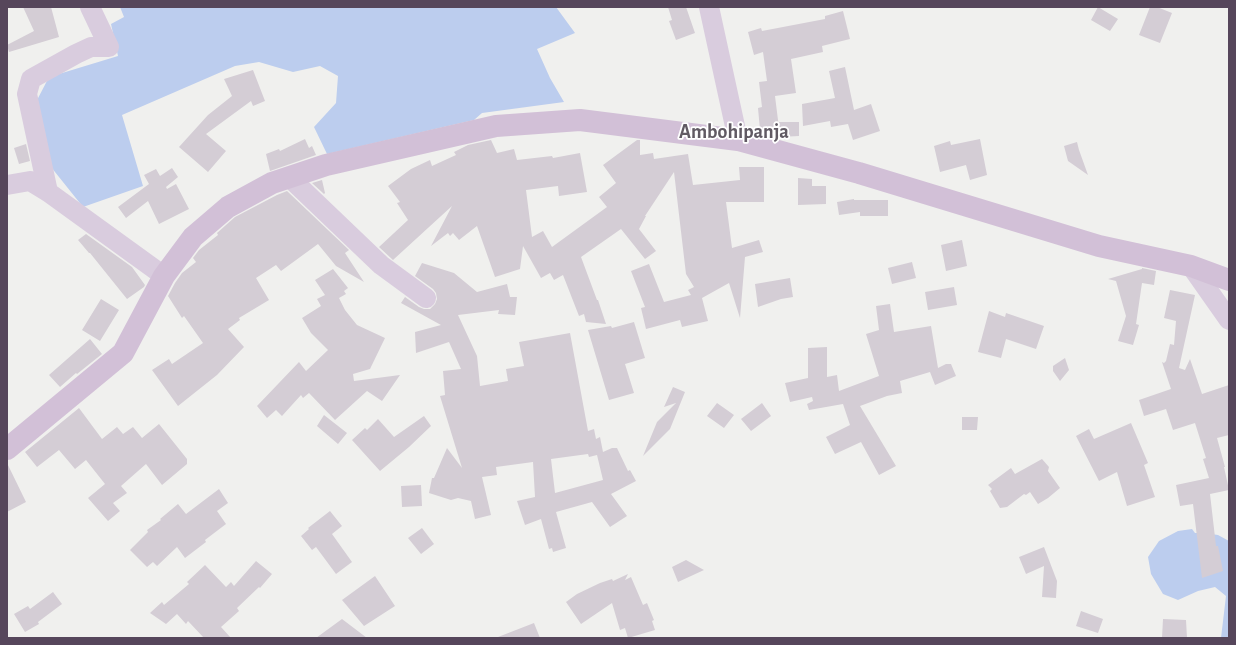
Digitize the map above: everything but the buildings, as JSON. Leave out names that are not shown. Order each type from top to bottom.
[{"type":"street","points":[[48,192],[27,94],[31,79],[76,54],[91,48],[109,47],[90,7]]},
{"type":"street","points":[[709,7],[738,140]]},
{"type":"street","points":[[7,449],[123,353],[164,276],[192,237],[228,207],[272,183],[326,165],[496,126],[580,120],[738,140],[859,173],[1099,246],[1192,266],[1229,280]]},
{"type":"street","points":[[289,177],[381,265],[426,298]]},
{"type":"street","points":[[7,185],[30,182],[48,192],[164,276]]},
{"type":"street","points":[[1192,266],[1229,320]]},
{"type":"shaded area","points":[[120,7],[556,7],[575,33],[537,49],[550,78],[564,102],[482,113],[474,120],[327,154],[314,127],[336,103],[338,76],[320,66],[293,72],[259,62],[235,66],[122,115],[143,186],[83,207],[47,162],[35,104],[49,77],[118,56],[111,24],[124,17]]},
{"type":"shaded area","points":[[1192,529],[1195,533],[1218,535],[1229,541],[1229,638],[1221,638],[1226,596],[1215,587],[1198,591],[1178,600],[1163,594],[1151,574],[1148,557],[1159,541],[1178,531]]},
{"type":"district","name":"Ambohipanja","points":[[734,132]]}]
